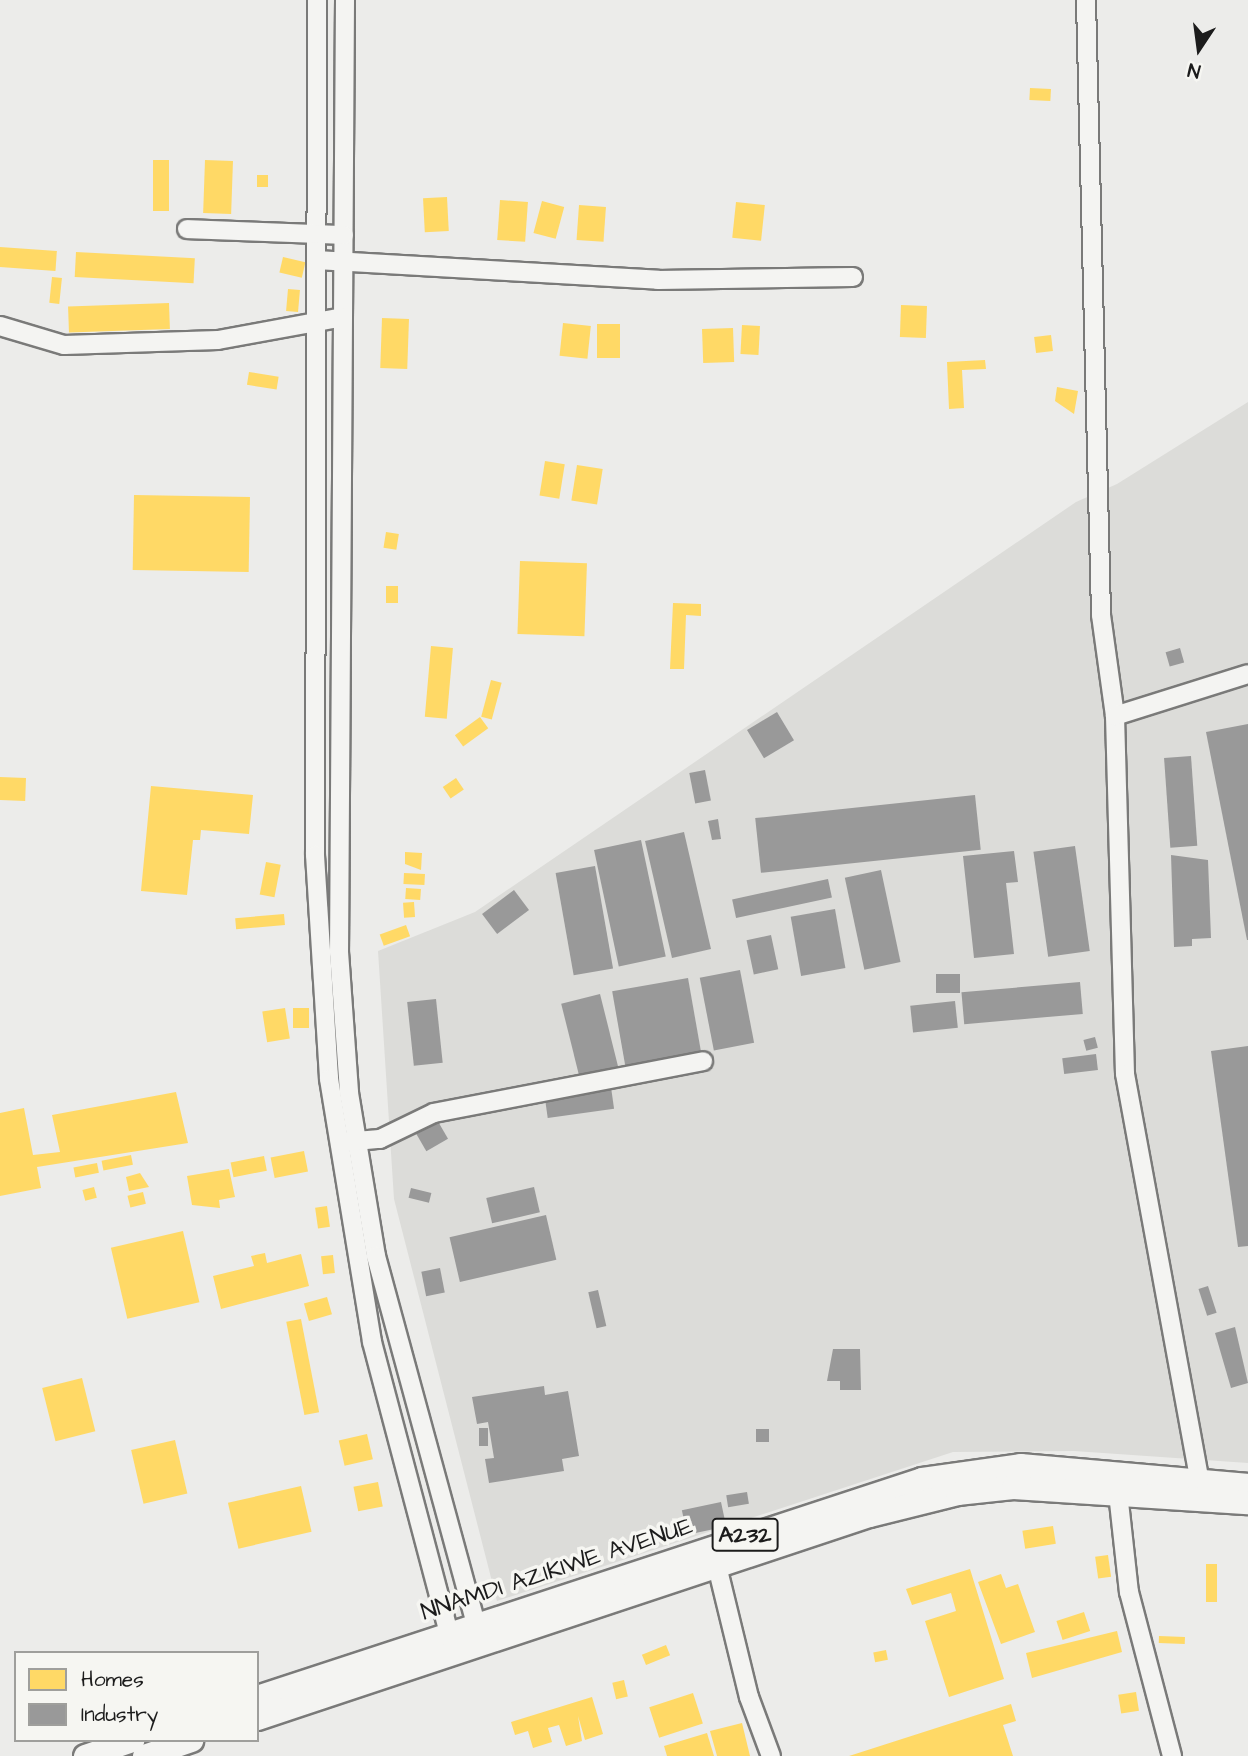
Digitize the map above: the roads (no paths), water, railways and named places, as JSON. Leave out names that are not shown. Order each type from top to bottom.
[{"type":"main road","name":"NNAMDI AZIKIWE AVENUE","points":[[259,1697],[884,1489],[958,1472],[1061,1467],[1248,1502]]},
{"type":"main road","name":"NNAMDI AZIKIWE AVENUE","points":[[259,1717],[869,1515],[957,1493],[1013,1487],[1118,1493],[1202,1492],[1248,1485]]},
{"type":"main road","points":[[85,1756],[126,1742]]},
{"type":"main road","points":[[144,1756],[185,1742]]},
{"type":"street","points":[[317,0],[315,855],[336,1143],[372,1342],[449,1633]]},
{"type":"street","points":[[345,0],[339,952],[354,1141],[431,1473],[476,1624]]},
{"type":"street","points":[[1086,0],[1101,615],[1115,716],[1125,1074],[1202,1492]]},
{"type":"street","points":[[187,229],[344,235]]},
{"type":"street","points":[[316,260],[658,280],[853,277]]},
{"type":"street","points":[[0,326],[64,345],[218,340],[343,317]]},
{"type":"street","points":[[1115,716],[1248,674]]},
{"type":"street","points":[[336,1143],[380,1139],[433,1113],[704,1061]]},
{"type":"street","points":[[1118,1493],[1129,1592],[1172,1756]]},
{"type":"street","points":[[717,1566],[749,1697],[771,1756]]}]
